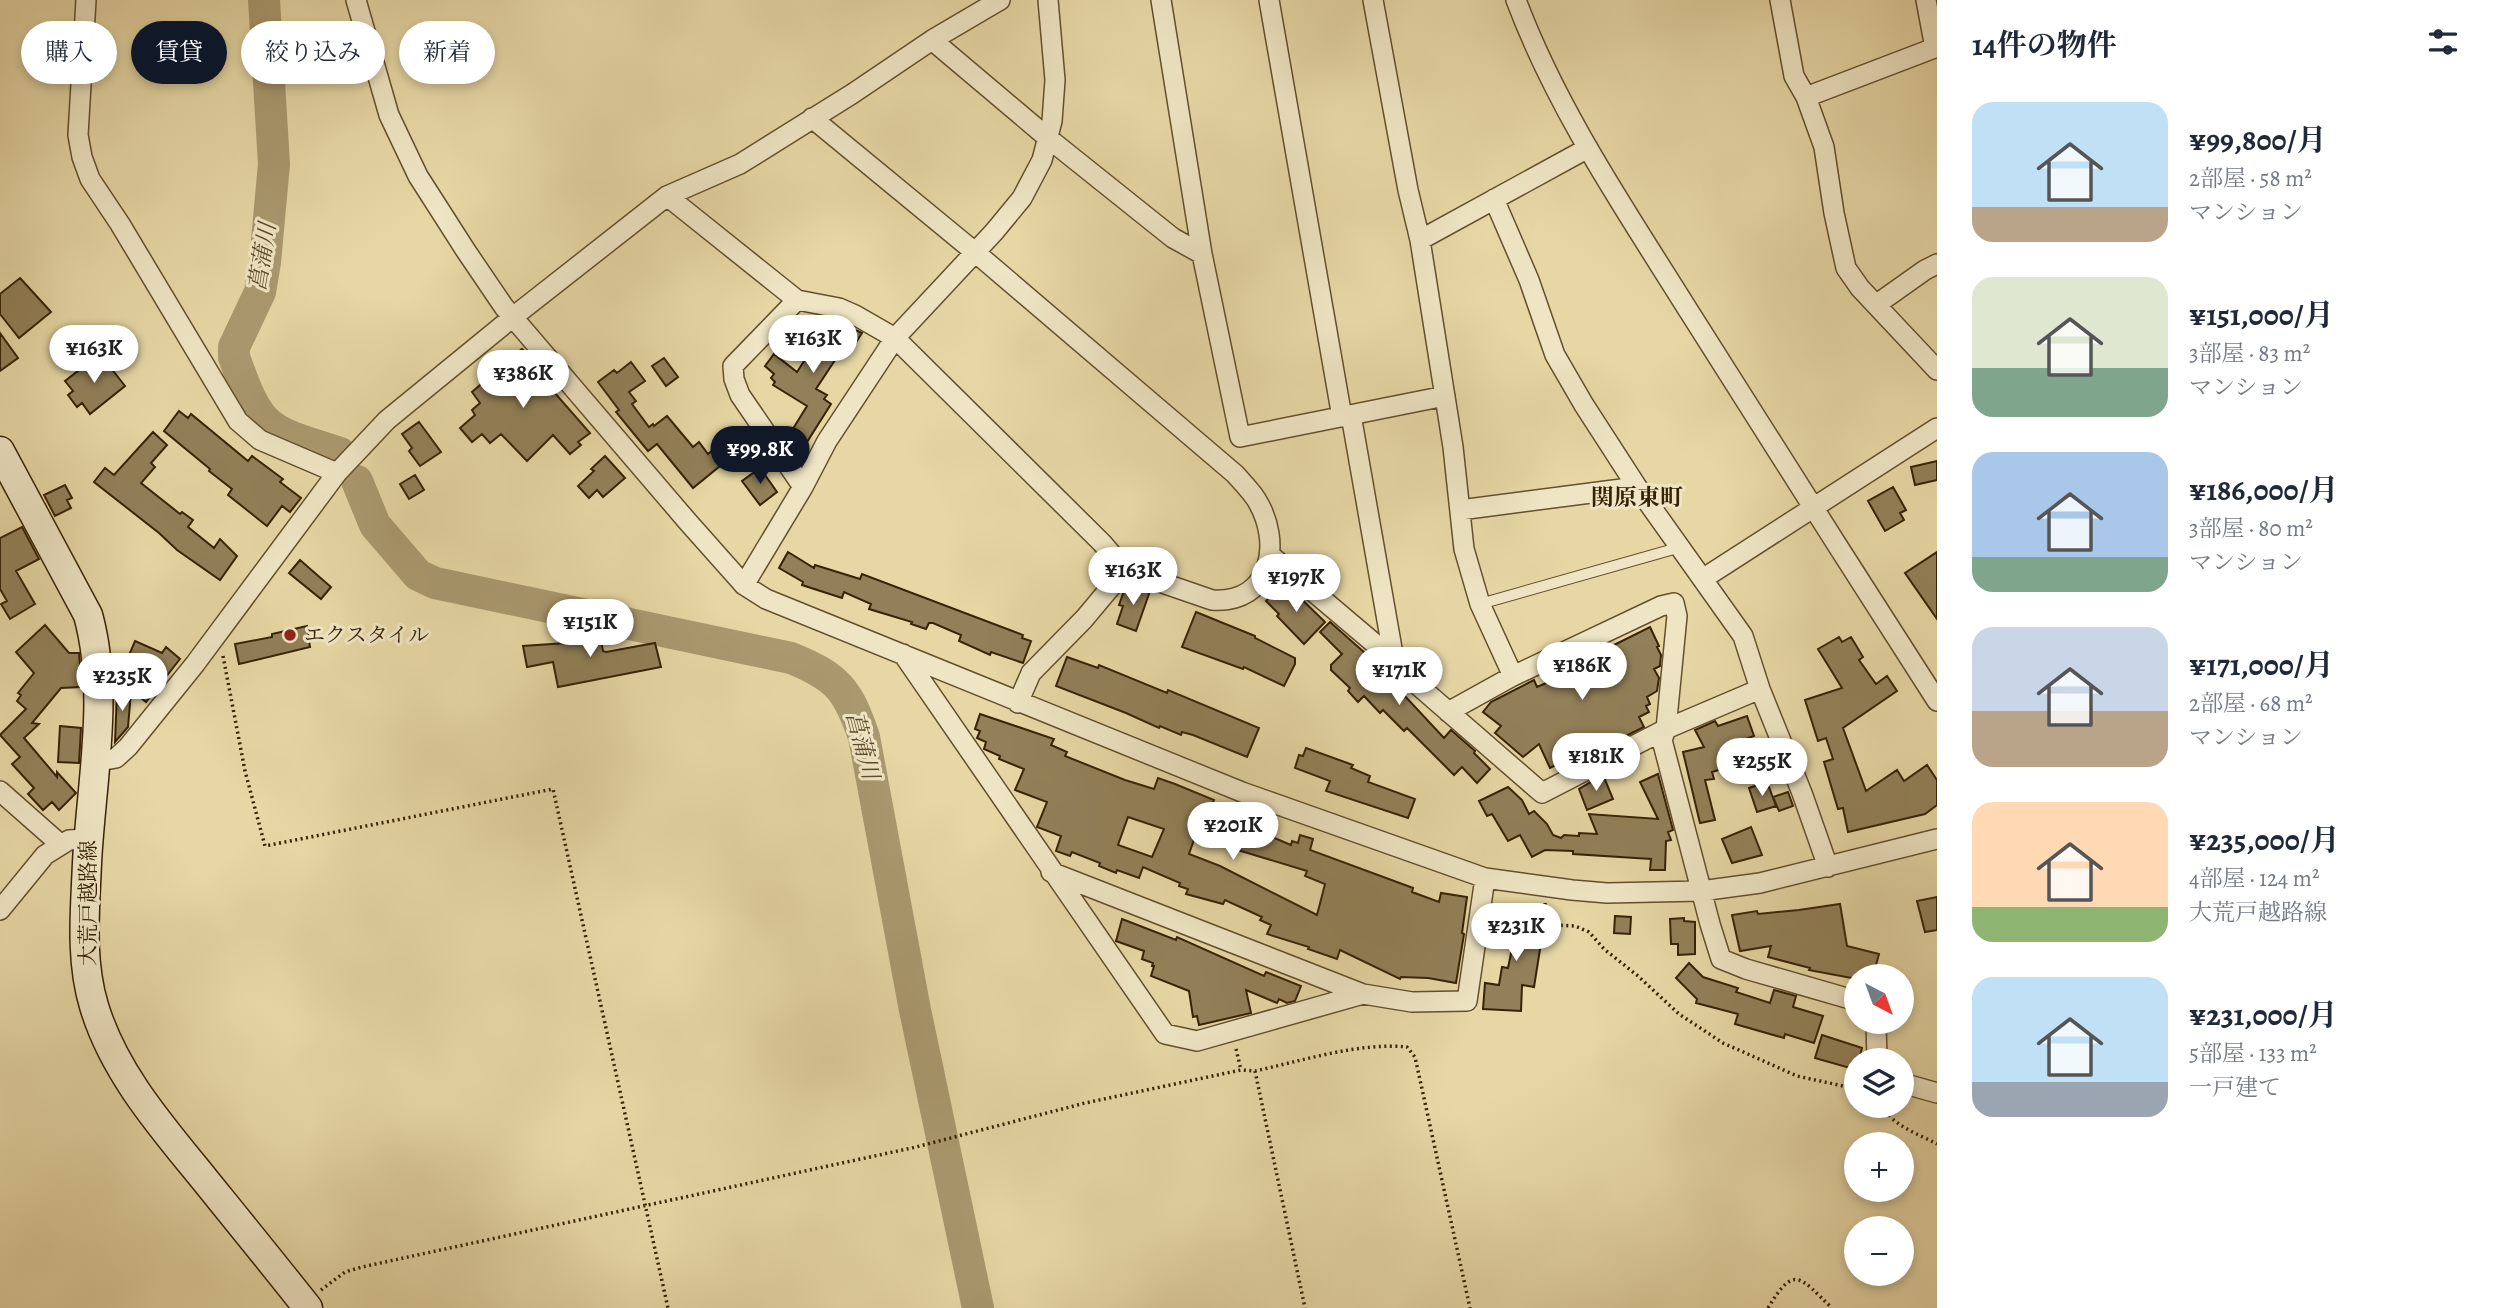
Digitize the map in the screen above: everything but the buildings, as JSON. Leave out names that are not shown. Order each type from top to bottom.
[{"type":"main road","name":"大荒戸越路線","points":[[0,452],[88,615],[97,657],[98,704],[85,914],[88,979],[101,1026],[118,1063],[174,1141],[307,1306]]},
{"type":"street","points":[[86,0],[78,135],[90,179],[239,421],[260,440],[337,473]]},
{"type":"street","points":[[356,0],[389,115],[418,176],[466,251],[513,317],[744,585],[766,599],[1242,792],[1485,878],[1572,890],[1701,891],[1760,883],[1937,839]]},
{"type":"street","points":[[94,762],[116,758],[128,747],[195,664],[218,629],[337,473],[387,421],[513,317],[667,196],[740,164],[932,40],[1000,0]]},
{"type":"street","points":[[744,585],[803,487],[827,441],[895,338],[976,253],[1022,198],[1042,160],[1048,138],[1055,80],[1048,0]]},
{"type":"street","points":[[1161,0],[1202,254],[1240,437],[1445,396]]},
{"type":"street","points":[[1269,0],[1394,660]]},
{"type":"street","points":[[1373,0],[1408,190],[1420,240],[1445,396],[1464,549],[1480,604],[1513,676]]},
{"type":"street","points":[[1780,0],[1794,76],[1824,147],[1846,268],[1860,288],[1937,370]]},
{"type":"street","points":[[1805,97],[1936,47],[1926,0]]},
{"type":"street","points":[[1518,1],[1534,48],[1572,123],[1812,507],[1937,701]]},
{"type":"street","points":[[932,40],[1173,238],[1202,254]]},
{"type":"street","points":[[667,196],[797,300],[839,308],[895,338],[1102,543],[1125,570],[1152,577],[1191,594],[1226,601],[1239,598],[1260,582],[1267,571],[1270,555],[1266,521],[1256,500],[1235,474],[976,253],[812,118]]},
{"type":"street","points":[[1420,240],[1588,148]]},
{"type":"street","points":[[1494,199],[1529,279],[1555,355],[1637,487],[1744,636],[1760,689],[1802,793],[1828,867]]},
{"type":"street","points":[[1877,304],[1937,264]]},
{"type":"street","points":[[797,300],[733,366],[740,395],[803,487]]},
{"type":"street","points":[[1704,578],[1937,428]]},
{"type":"street","points":[[1460,510],[1637,487]]},
{"type":"street","points":[[1270,555],[1394,660],[1448,712],[1542,793],[1666,729],[1760,689]]},
{"type":"street","points":[[1018,703],[1031,673],[1084,619],[1125,570]]},
{"type":"street","points":[[1448,712],[1513,676],[1661,606],[1674,603],[1677,616],[1666,729],[1662,740],[1721,959],[1746,969],[1844,996]]},
{"type":"street","points":[[902,653],[1165,1034],[1197,1041],[1363,994]]},
{"type":"street","points":[[0,791],[60,844]]},
{"type":"street","points":[[0,910],[45,855],[69,840],[88,839]]},
{"type":"street","points":[[1051,872],[1363,994],[1412,1002],[1467,1001],[1485,878]]},
{"type":"street","points":[[1914,1086],[1937,1093]]},
{"type":"lane","points":[[1480,604],[1681,547]]},
{"type":"path","points":[[218,629],[245,771],[265,846],[553,789],[668,1308]]},
{"type":"path","points":[[1547,886],[1545,918],[1555,925],[1575,926],[1588,932],[1679,1014],[1723,1043],[1765,1063],[1797,1076],[1844,1086]]},
{"type":"path","points":[[307,1306],[335,1278],[362,1267],[916,1147],[1085,1103],[1241,1070],[1255,1071],[1351,1051],[1397,1046],[1407,1047],[1415,1057],[1470,1308]]},
{"type":"path","points":[[1255,1071],[1305,1308]]},
{"type":"path","points":[[1892,1118],[1937,1144]]},
{"type":"path","points":[[1768,1308],[1784,1283],[1796,1279],[1803,1280],[1832,1308]]},
{"type":"waterway","name":"菖蒲川","points":[[264,0],[274,164],[260,292],[234,347],[234,357],[252,402],[269,424],[294,438],[340,453]]},
{"type":"waterway","name":"菖蒲川","points":[[357,481],[375,525],[418,575],[435,583],[791,658],[831,679],[846,696],[864,737],[915,1010],[978,1308]]},
{"type":"place","name":"エクスタイル","points":[[290,635]]},
{"type":"district","name":"関原東町","points":[[1637,497]]}]
